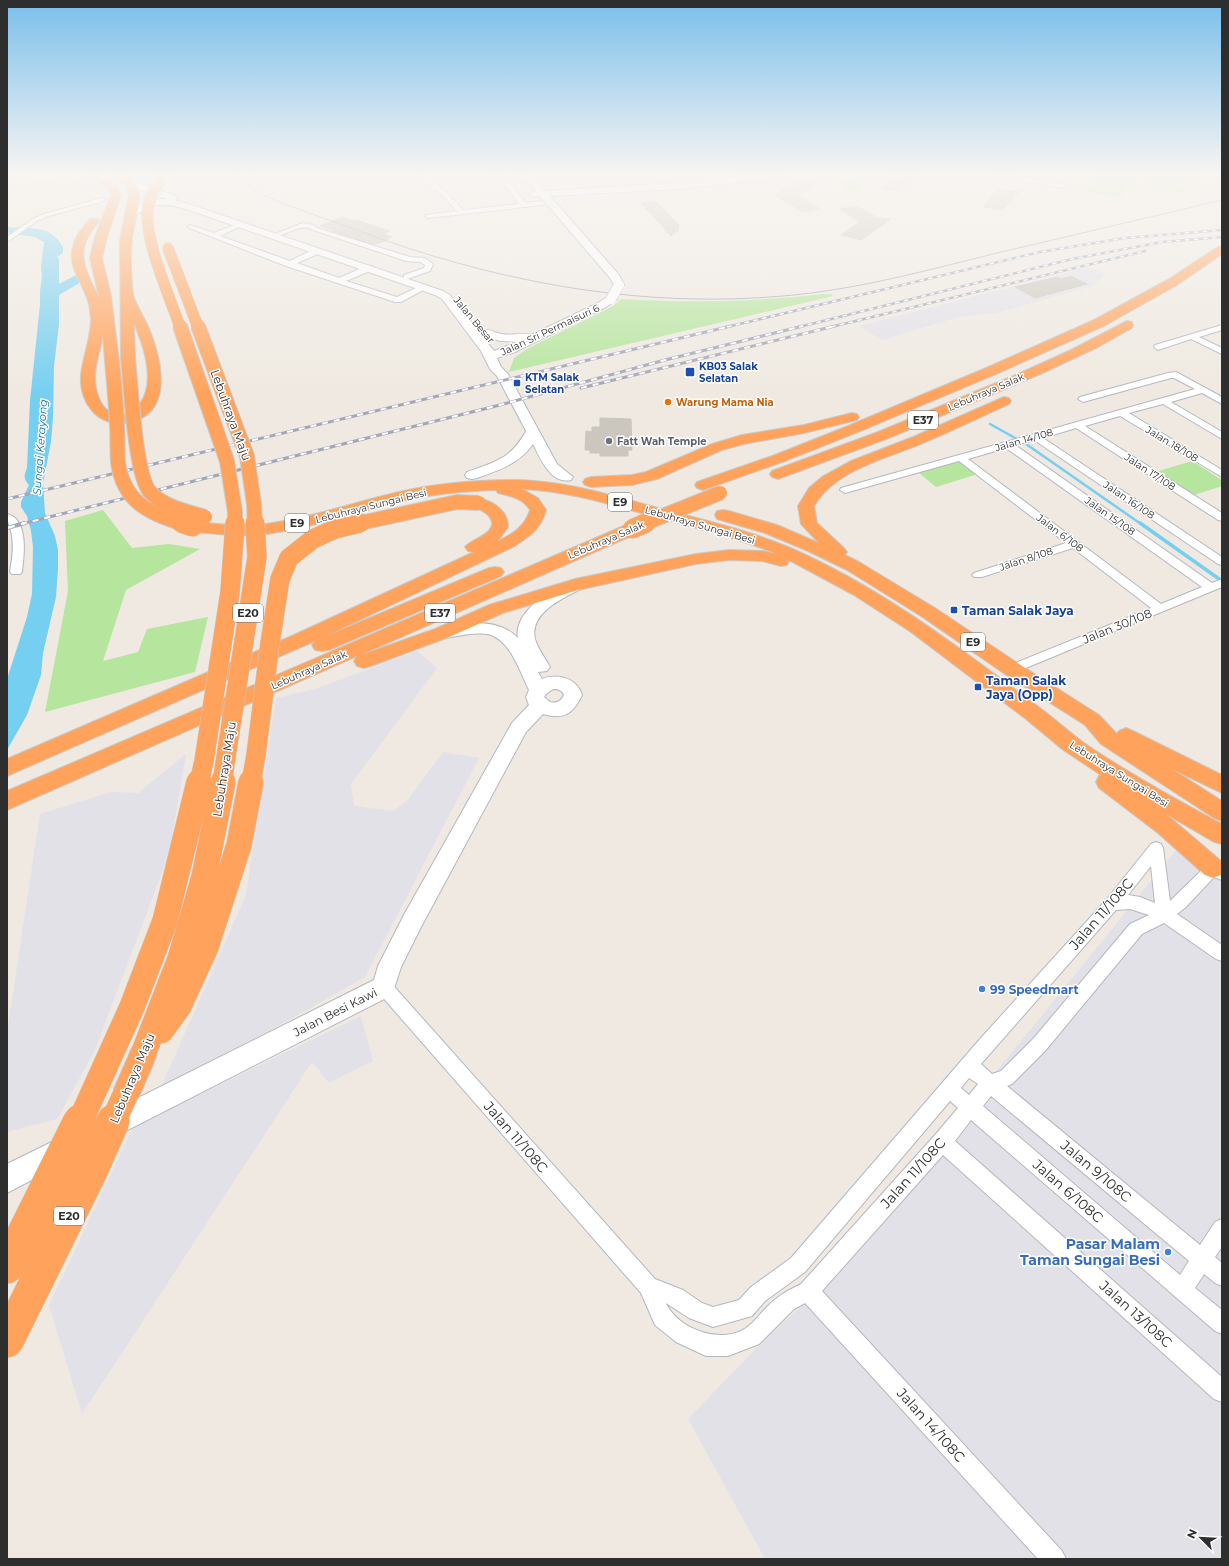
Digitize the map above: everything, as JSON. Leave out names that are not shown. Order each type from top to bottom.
[{"type":"highway","points":[[78,248],[77,260],[95,302],[97,320],[96,336],[89,371],[89,386],[96,407],[102,413],[114,419],[130,418],[143,410],[152,398],[155,383],[155,371],[150,353],[138,319],[127,296]]},
{"type":"highway","points":[[89,248],[89,250],[108,259]]},
{"type":"highway","name":"Lebuhraya Sungai Besi","points":[[105,248],[108,259],[127,296],[128,359],[135,430],[142,479],[148,489],[161,502],[205,517],[269,517],[395,493],[430,491],[506,472],[539,473],[566,477],[734,517],[814,547],[853,566],[928,612],[1012,669],[1092,720],[1108,739],[1222,812]]},
{"type":"highway","name":"Lebuhraya Sungai Besi","points":[[118,248],[108,259],[105,296],[112,361],[118,458],[123,482],[131,496],[146,509],[171,521],[193,527],[263,529],[313,521],[395,493]]},
{"type":"highway","name":"Lebuhraya Maju","points":[[7,1267],[74,1135],[132,1007],[165,921],[204,761],[230,592],[234,550],[235,512],[227,461],[152,248]]},
{"type":"highway","name":"Lebuhraya Maju","points":[[7,1341],[90,1173],[142,1057],[180,959],[204,877],[219,806],[257,557],[254,504],[248,456],[168,248]]},
{"type":"highway","name":"Lebuhraya Salak","points":[[7,801],[249,697],[626,524],[703,485],[780,458],[991,371],[1106,320],[1173,282],[1220,250]]},
{"type":"highway","name":"Lebuhraya Salak","points":[[765,478],[824,458],[911,425],[1010,382],[1120,330],[1138,318]]},
{"type":"highway","points":[[853,566],[809,524],[806,506],[815,492],[828,480],[857,464],[918,440],[990,408],[1043,381],[1082,359],[1112,339],[1120,330]]},
{"type":"highway","points":[[591,482],[632,480],[651,476],[718,448],[742,440],[804,429],[856,417],[882,409],[950,383],[991,371]]},
{"type":"highway","name":"Lebuhraya Sungai Besi","points":[[467,481],[497,485],[538,485],[575,491],[728,531],[799,558],[830,574],[914,624],[1042,720],[1074,747],[1171,807],[1222,835]]},
{"type":"highway","points":[[7,768],[301,640],[506,543],[523,534],[536,522],[538,510],[533,501],[522,495],[506,490],[467,481]]},
{"type":"highway","name":"Lebuhraya Salak","points":[[7,776],[275,665],[626,524],[742,486]]},
{"type":"highway","points":[[142,1057],[179,1006],[206,947],[239,845],[256,755],[270,643],[280,579],[289,558],[313,539],[335,529],[457,502],[479,503],[491,509],[499,518],[498,530],[492,537],[434,570],[401,592]]},
{"type":"highway","points":[[249,697],[303,683],[442,633],[496,609],[575,585],[696,560],[729,555],[763,556],[830,574]]},
{"type":"highway","points":[[201,684],[275,665]]},
{"type":"highway","points":[[1092,720],[1222,785]]},
{"type":"highway","points":[[1074,747],[1105,780],[1166,827],[1219,864]]},
{"type":"highway","points":[[1171,807],[1219,864]]},
{"type":"street","points":[[246,248],[398,300],[423,288]]},
{"type":"street","name":"Jalan Besar","points":[[306,248],[369,268],[439,293],[446,297],[497,358]]},
{"type":"street","name":"Jalan Besar","points":[[320,248],[456,295],[485,332],[532,432],[551,466],[566,477]]},
{"type":"street","points":[[376,248],[409,259],[422,260],[428,264],[427,269],[407,277]]},
{"type":"street","name":"Jalan Sri Permaisuri 6","points":[[497,358],[529,338],[602,305],[614,285],[605,277],[582,248]]},
{"type":"street","points":[[289,264],[317,252]]},
{"type":"street","points":[[339,281],[369,268]]},
{"type":"street","points":[[1158,347],[1222,327]]},
{"type":"street","points":[[485,332],[492,336],[505,339],[529,338]]},
{"type":"street","points":[[1190,336],[1222,351]]},
{"type":"street","points":[[497,358],[529,338]]},
{"type":"street","points":[[1083,399],[1171,375],[1176,376],[1222,401]]},
{"type":"street","name":"Jalan 14/108","points":[[845,490],[1012,443],[1079,426],[1203,390]]},
{"type":"street","points":[[1164,401],[1222,436]]},
{"type":"street","name":"Jalan 18/108","points":[[1122,413],[1222,474]]},
{"type":"street","name":"Jalan 17/108","points":[[1079,426],[1222,518]]},
{"type":"street","points":[[467,481],[517,456],[528,444],[532,432]]},
{"type":"street","name":"Jalan 16/108","points":[[1032,438],[1222,562]]},
{"type":"street","name":"Jalan 15/108","points":[[1012,443],[1216,586]]},
{"type":"street","name":"Jalan 6/108","points":[[961,458],[1160,609]]},
{"type":"street","points":[[7,517],[13,521],[19,545],[16,572]]},
{"type":"street","name":"Jalan 8/108","points":[[978,575],[1074,544]]},
{"type":"street","points":[[542,692],[531,648],[526,635],[529,622],[537,610],[548,600],[575,585]]},
{"type":"street","name":"Jalan 30/108","points":[[1012,669],[1216,586]]},
{"type":"street","points":[[442,633],[471,627],[500,631],[512,641],[542,692]]},
{"type":"street","name":"Jalan Besi Kawi","points":[[7,1179],[384,987],[390,966],[413,920],[519,728],[542,692]]},
{"type":"street","name":"Jalan 11/108C","points":[[648,1286],[676,1297],[696,1311],[713,1317],[745,1309],[758,1294],[798,1265],[986,1045],[1112,904],[1156,848],[1164,915]]},
{"type":"street","name":"Jalan 11/108C","points":[[384,987],[648,1286],[662,1318],[683,1335],[706,1345],[728,1345],[752,1338],[787,1302],[808,1291],[942,1142],[990,1084],[1006,1078],[1039,1045],[1136,929],[1164,915],[1181,902],[1219,864]]},
{"type":"street","points":[[1112,904],[1131,902],[1145,906],[1164,915],[1222,954]]},
{"type":"street","name":"Jalan 9/108C","points":[[969,1066],[1222,1276]]},
{"type":"street","name":"Jalan 6/108C","points":[[949,1089],[1222,1324]]},
{"type":"street","name":"Jalan 13/108C","points":[[942,1142],[1222,1391]]},
{"type":"street","points":[[1182,1290],[1222,1229]]},
{"type":"street","name":"Jalan 14/108C","points":[[808,1291],[1054,1559]]},
{"type":"shaded area","points":[[1089,267],[1105,274],[1093,286],[996,313],[959,317],[882,340],[859,326]]},
{"type":"shaded area","points":[[417,651],[437,668],[351,784],[354,806],[393,811],[407,801],[443,752],[479,758],[365,977],[158,1094],[246,895],[276,698],[315,689]]},
{"type":"shaded area","points":[[186,754],[169,854],[94,1052],[57,1119],[7,1132],[7,1033],[40,814],[111,792],[138,793]]},
{"type":"shaded area","points":[[1176,850],[1222,876],[1222,1559],[765,1559],[688,1419],[763,1341],[820,1289]]},
{"type":"shaded area","points":[[361,1016],[373,1061],[329,1083],[312,1062],[82,1414],[49,1305],[133,1127]]},
{"type":"green space","points":[[831,294],[833,296],[509,372],[514,358],[527,349],[613,306],[621,299],[722,301],[772,299]]},
{"type":"green space","points":[[960,461],[978,474],[936,487],[919,473]]},
{"type":"green space","points":[[1192,461],[1222,480],[1222,486],[1191,496],[1155,472]]},
{"type":"green space","points":[[103,510],[132,548],[169,544],[200,549],[126,590],[103,661],[138,652],[147,629],[208,617],[195,672],[45,712],[68,591],[65,521]]},
{"type":"water","name":"Sungai Kerayong","points":[[43,248],[63,248],[63,253],[57,257],[59,260],[59,284],[78,274],[83,281],[59,295],[59,324],[54,366],[51,442],[43,483],[45,513],[55,536],[58,550],[56,597],[43,653],[41,675],[27,715],[7,750],[7,679],[27,617],[32,594],[33,547],[27,516],[21,507],[21,502],[29,485],[25,479],[25,475],[27,468],[30,401],[40,304],[42,277],[41,267]]},
{"type":"building","points":[[1071,276],[1087,284],[1035,298],[1015,287],[1057,277],[1061,279]]},
{"type":"building","name":"Fatt Wah Temple","points":[[600,418],[631,419],[632,450],[628,450],[628,456],[600,456],[600,453],[590,453],[590,450],[585,450],[586,431],[592,432],[592,427],[600,427]]},
{"type":"waterway","points":[[990,424],[1026,444],[1141,524]]},
{"type":"waterway","points":[[1140,523],[1222,581]]},
{"type":"tram line","points":[[410,248],[483,270],[533,281],[582,290],[682,299],[732,299],[783,296],[863,285],[1018,248]]},
{"type":"railway","points":[[727,327],[1040,252],[1064,248]]},
{"type":"railway","points":[[799,327],[1072,259],[1130,248]]},
{"type":"railway","points":[[831,327],[1145,251]]},
{"type":"railway","points":[[7,499],[731,326]]},
{"type":"railway","points":[[25,523],[500,405],[665,360],[803,326]]},
{"type":"railway","points":[[581,388],[835,326]]},
{"type":"railway","points":[[7,528],[25,523]]},
{"type":"place","name":"KB03 Salak Selatan","points":[[690,372]]},
{"type":"place","name":"KTM Salak Selatan","points":[[517,383]]},
{"type":"place","name":"Warung Mama Nia","points":[[668,402]]},
{"type":"place","name":"Fatt Wah Temple","points":[[609,441]]},
{"type":"place","name":"Taman Salak Jaya","points":[[954,610]]},
{"type":"place","name":"Taman Salak Jaya (Opp)","points":[[978,687]]},
{"type":"place","name":"99 Speedmart","points":[[982,989]]},
{"type":"place","name":"Pasar Malam Taman Sungai Besi","points":[[1168,1252]]}]
